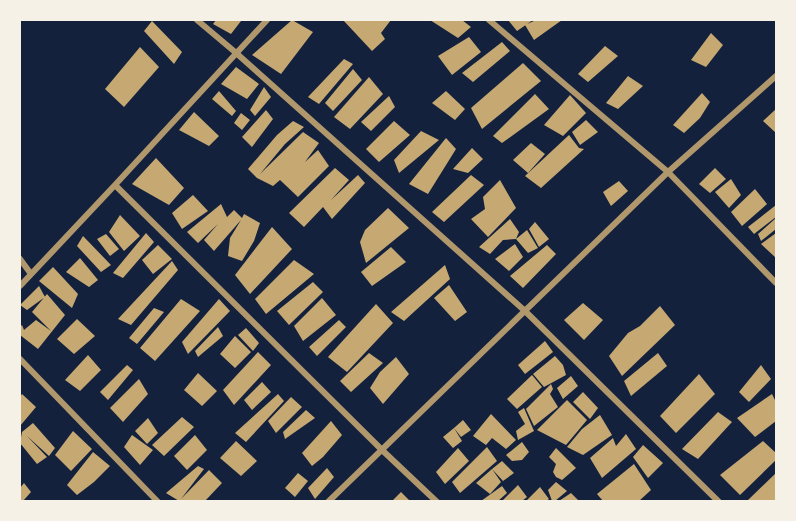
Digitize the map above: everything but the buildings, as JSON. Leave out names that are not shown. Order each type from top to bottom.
[{"type":"street","points":[[196,20],[236,52],[525,311],[719,501]]},
{"type":"street","points":[[20,286],[267,20]]},
{"type":"street","points":[[489,20],[668,172],[777,283]]},
{"type":"street","points":[[328,501],[668,172],[777,76]]},
{"type":"street","points":[[116,184],[382,450],[437,501]]},
{"type":"street","points":[[20,259],[31,274]]},
{"type":"street","points":[[20,359],[158,501]]}]
